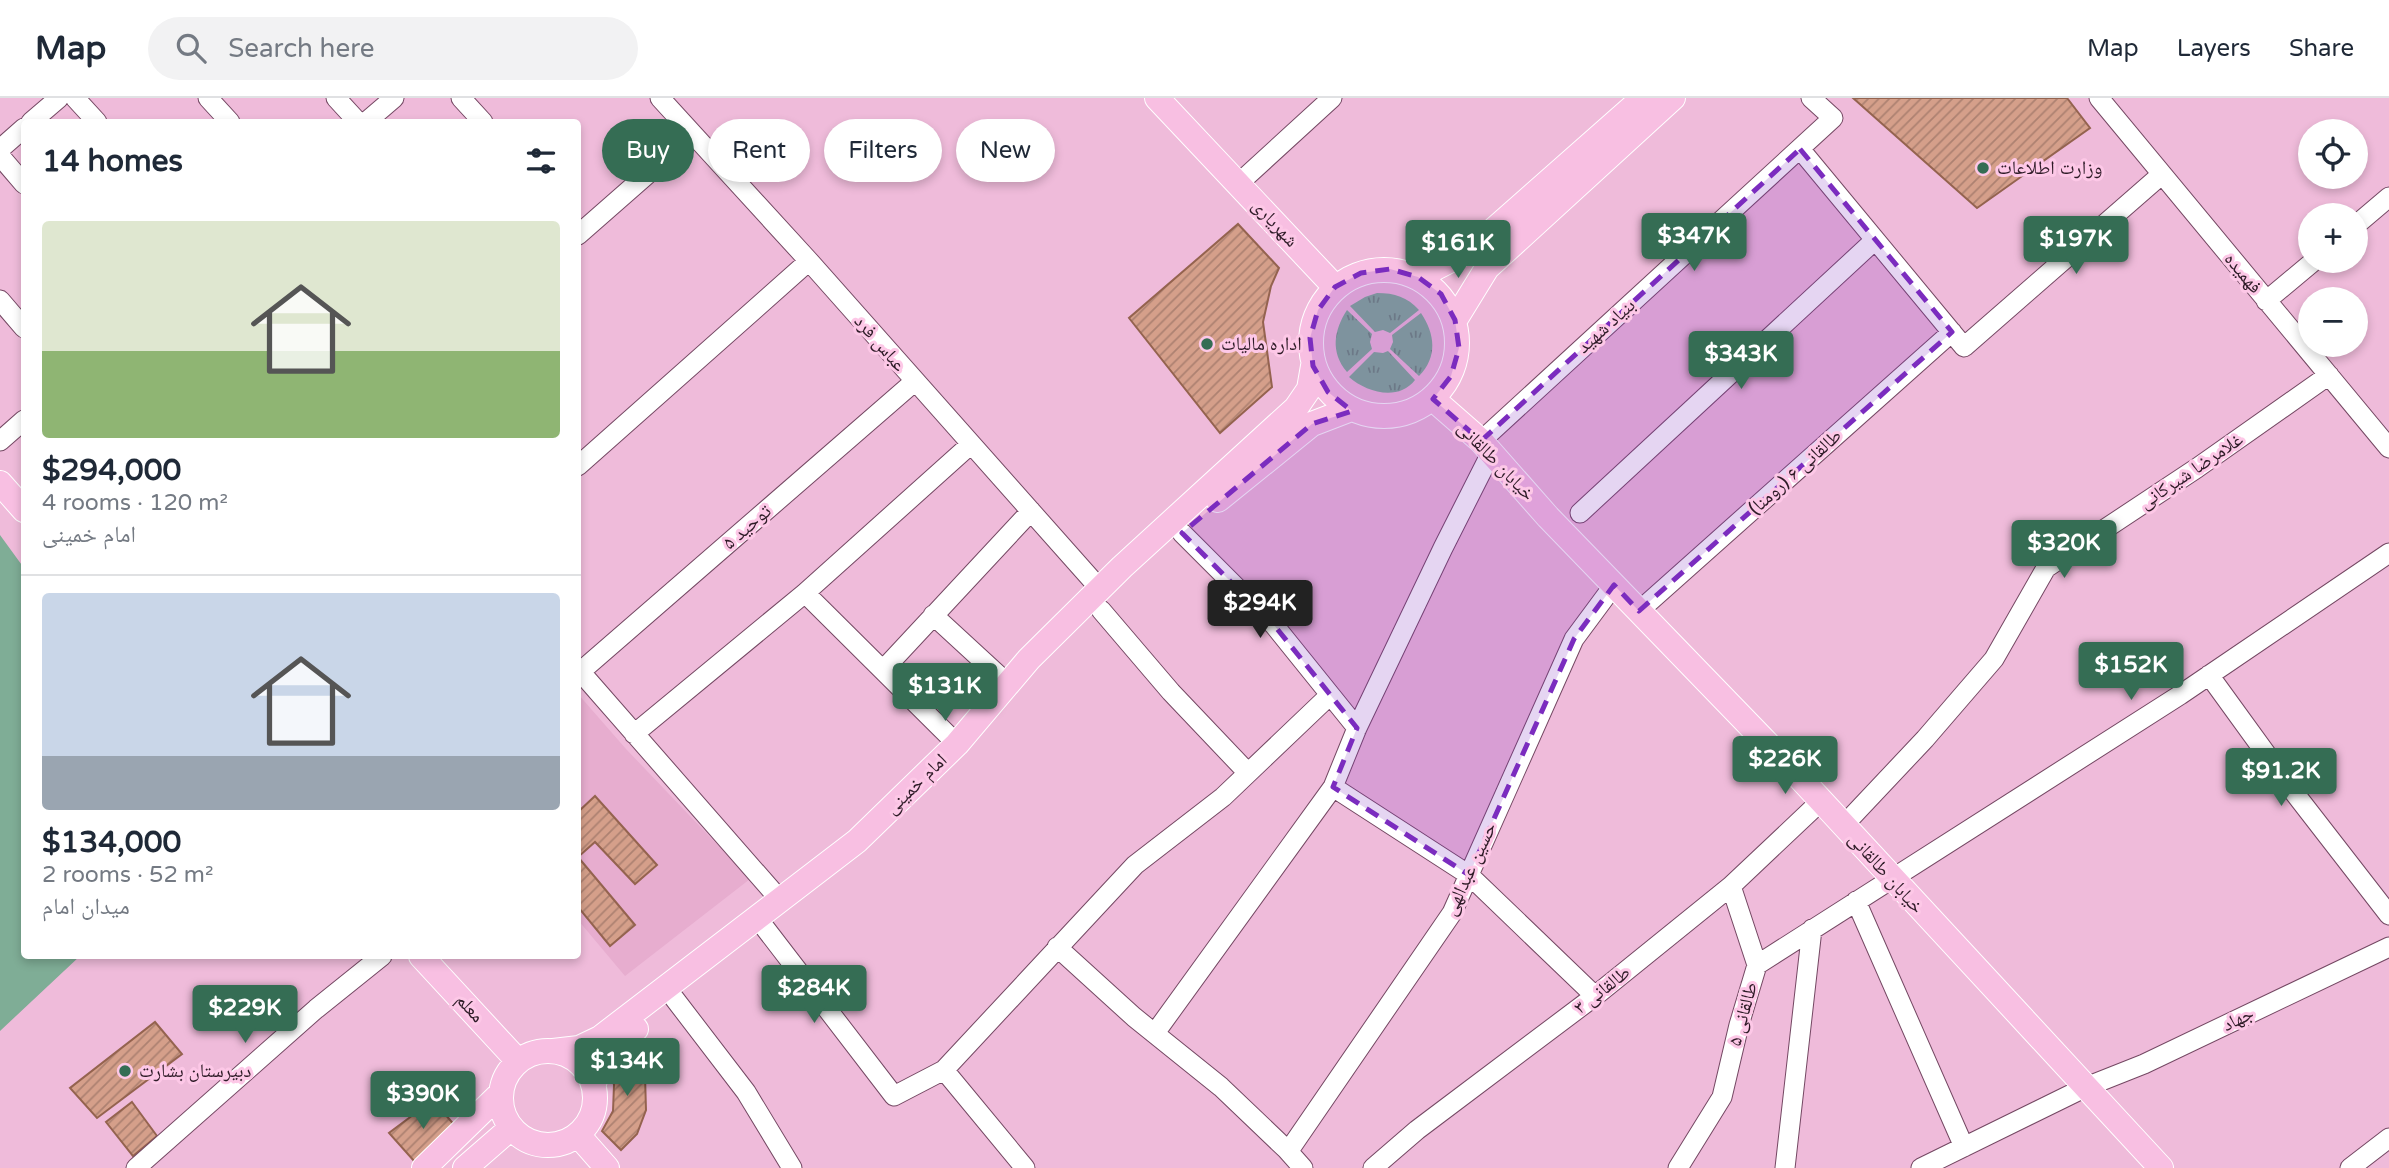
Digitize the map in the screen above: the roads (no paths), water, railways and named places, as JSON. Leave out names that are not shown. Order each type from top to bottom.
[{"type":"main road","name":"شهریاری","points":[[1157,98],[1335,287]]},
{"type":"main road","points":[[1418,277],[1472,249],[1643,98]]},
{"type":"main road","points":[[1455,320],[1487,268],[1674,98]]},
{"type":"main road","points":[[1390,269],[1418,277],[1441,295],[1455,320],[1459,348],[1451,376],[1433,399],[1408,414],[1379,417],[1351,410],[1328,392],[1313,366],[1310,338],[1318,310],[1335,287],[1361,273],[1390,269]]},
{"type":"main road","name":"امام خمینی","points":[[594,1084],[600,1061],[674,998],[868,854],[969,755],[1100,599],[1296,408],[1309,389],[1313,366]]},
{"type":"main road","name":"خیابان طالقانی","points":[[1433,399],[1486,447],[1548,517],[1821,801],[2161,1168]]},
{"type":"main road","name":"امام خمینی","points":[[553,1051],[579,1048],[600,1038],[857,841],[957,744],[1029,659],[1312,424],[1351,410]]},
{"type":"main road","points":[[0,483],[21,507]]},
{"type":"main road","name":"معلم","points":[[424,959],[518,1061]]},
{"type":"main road","points":[[553,1051],[571,1056],[585,1068],[594,1084],[595,1102],[590,1120],[578,1135],[562,1143],[543,1145],[526,1140],[511,1128],[503,1111],[501,1093],[506,1076],[518,1061],[534,1052],[553,1051]]},
{"type":"main road","points":[[424,1168],[501,1093]]},
{"type":"main road","points":[[465,1168],[511,1128]]},
{"type":"main road","points":[[578,1135],[607,1168]]},
{"type":"street","points":[[34,119],[59,98]]},
{"type":"street","points":[[75,98],[94,119]]},
{"type":"street","points":[[208,98],[227,119]]},
{"type":"street","points":[[336,98],[355,119]]},
{"type":"street","points":[[370,119],[394,98]]},
{"type":"street","points":[[461,98],[480,119]]},
{"type":"street","name":"عباس فرد","points":[[660,98],[678,119]]},
{"type":"street","points":[[1238,184],[1332,98]]},
{"type":"street","name":"بنیاد شهید","points":[[1486,447],[1833,118],[1811,98]]},
{"type":"street","name":"فهمیده","points":[[2098,98],[2389,448]]},
{"type":"street","points":[[0,149],[21,131]]},
{"type":"street","name":"عباس فرد","points":[[694,137],[809,261],[1031,511],[1171,692],[1248,773]]},
{"type":"street","points":[[1800,149],[1964,347],[2161,175]]},
{"type":"street","points":[[0,156],[21,180]]},
{"type":"street","points":[[581,230],[637,182]]},
{"type":"street","points":[[2368,215],[2389,197]]},
{"type":"street","points":[[1580,513],[1875,240]]},
{"type":"street","points":[[581,463],[809,261]]},
{"type":"street","points":[[2266,301],[2300,273]]},
{"type":"street","points":[[0,300],[21,324]]},
{"type":"street","name":"طالقانی ۶ (رومنا)","points":[[1639,611],[1952,332]]},
{"type":"street","name":"غلامرضا شیرکانی","points":[[1843,826],[1925,739],[1994,659],[2046,568],[2197,468],[2329,375]]},
{"type":"street","name":"توحید ۵","points":[[581,669],[914,382]]},
{"type":"street","points":[[0,441],[21,423]]},
{"type":"street","points":[[634,734],[806,593],[970,444]]},
{"type":"street","points":[[1155,1033],[1333,787],[1357,728],[1443,548],[1486,447]]},
{"type":"street","points":[[883,670],[1031,511]]},
{"type":"street","points":[[1182,533],[1274,625],[1357,728]]},
{"type":"street","name":"طالقانی ۵","points":[[1678,1168],[1722,1097],[1757,965],[2209,676],[2389,553]]},
{"type":"street","name":"حسین عبدالهی","points":[[1287,1150],[1452,913],[1574,639],[1614,585]]},
{"type":"street","points":[[806,593],[957,744]]},
{"type":"street","points":[[933,615],[1008,684]]},
{"type":"street","points":[[581,673],[781,901]]},
{"type":"street","points":[[2209,676],[2389,915]]},
{"type":"street","points":[[765,929],[894,1096],[944,1070],[1135,865],[1223,797],[1330,695]]},
{"type":"street","points":[[1333,787],[1469,875],[1595,996]]},
{"type":"street","name":"طالقانی ۳","points":[[1373,1168],[1417,1130],[1595,996],[1731,886],[1821,801]]},
{"type":"street","points":[[1731,886],[1757,965]]},
{"type":"street","points":[[1856,901],[1964,1147]]},
{"type":"street","points":[[1785,1168],[1812,929]]},
{"type":"street","points":[[1057,947],[1134,1017],[1221,1087],[1303,1168]]},
{"type":"street","name":"جهاد","points":[[1921,1168],[2086,1087],[2144,1064],[2389,947]]},
{"type":"street","points":[[136,1168],[316,1009],[378,959]]},
{"type":"street","points":[[674,998],[746,1092],[792,1168]]},
{"type":"street","points":[[944,1070],[1025,1168]]},
{"type":"street","points":[[2350,1168],[2389,1138]]},
{"type":"place","name":"وزارت اطلاعات","points":[[1983,168]]},
{"type":"place","name":"اداره مالیات","points":[[1207,344]]},
{"type":"place","name":"دبیرستان بشارت","points":[[125,1071]]}]
